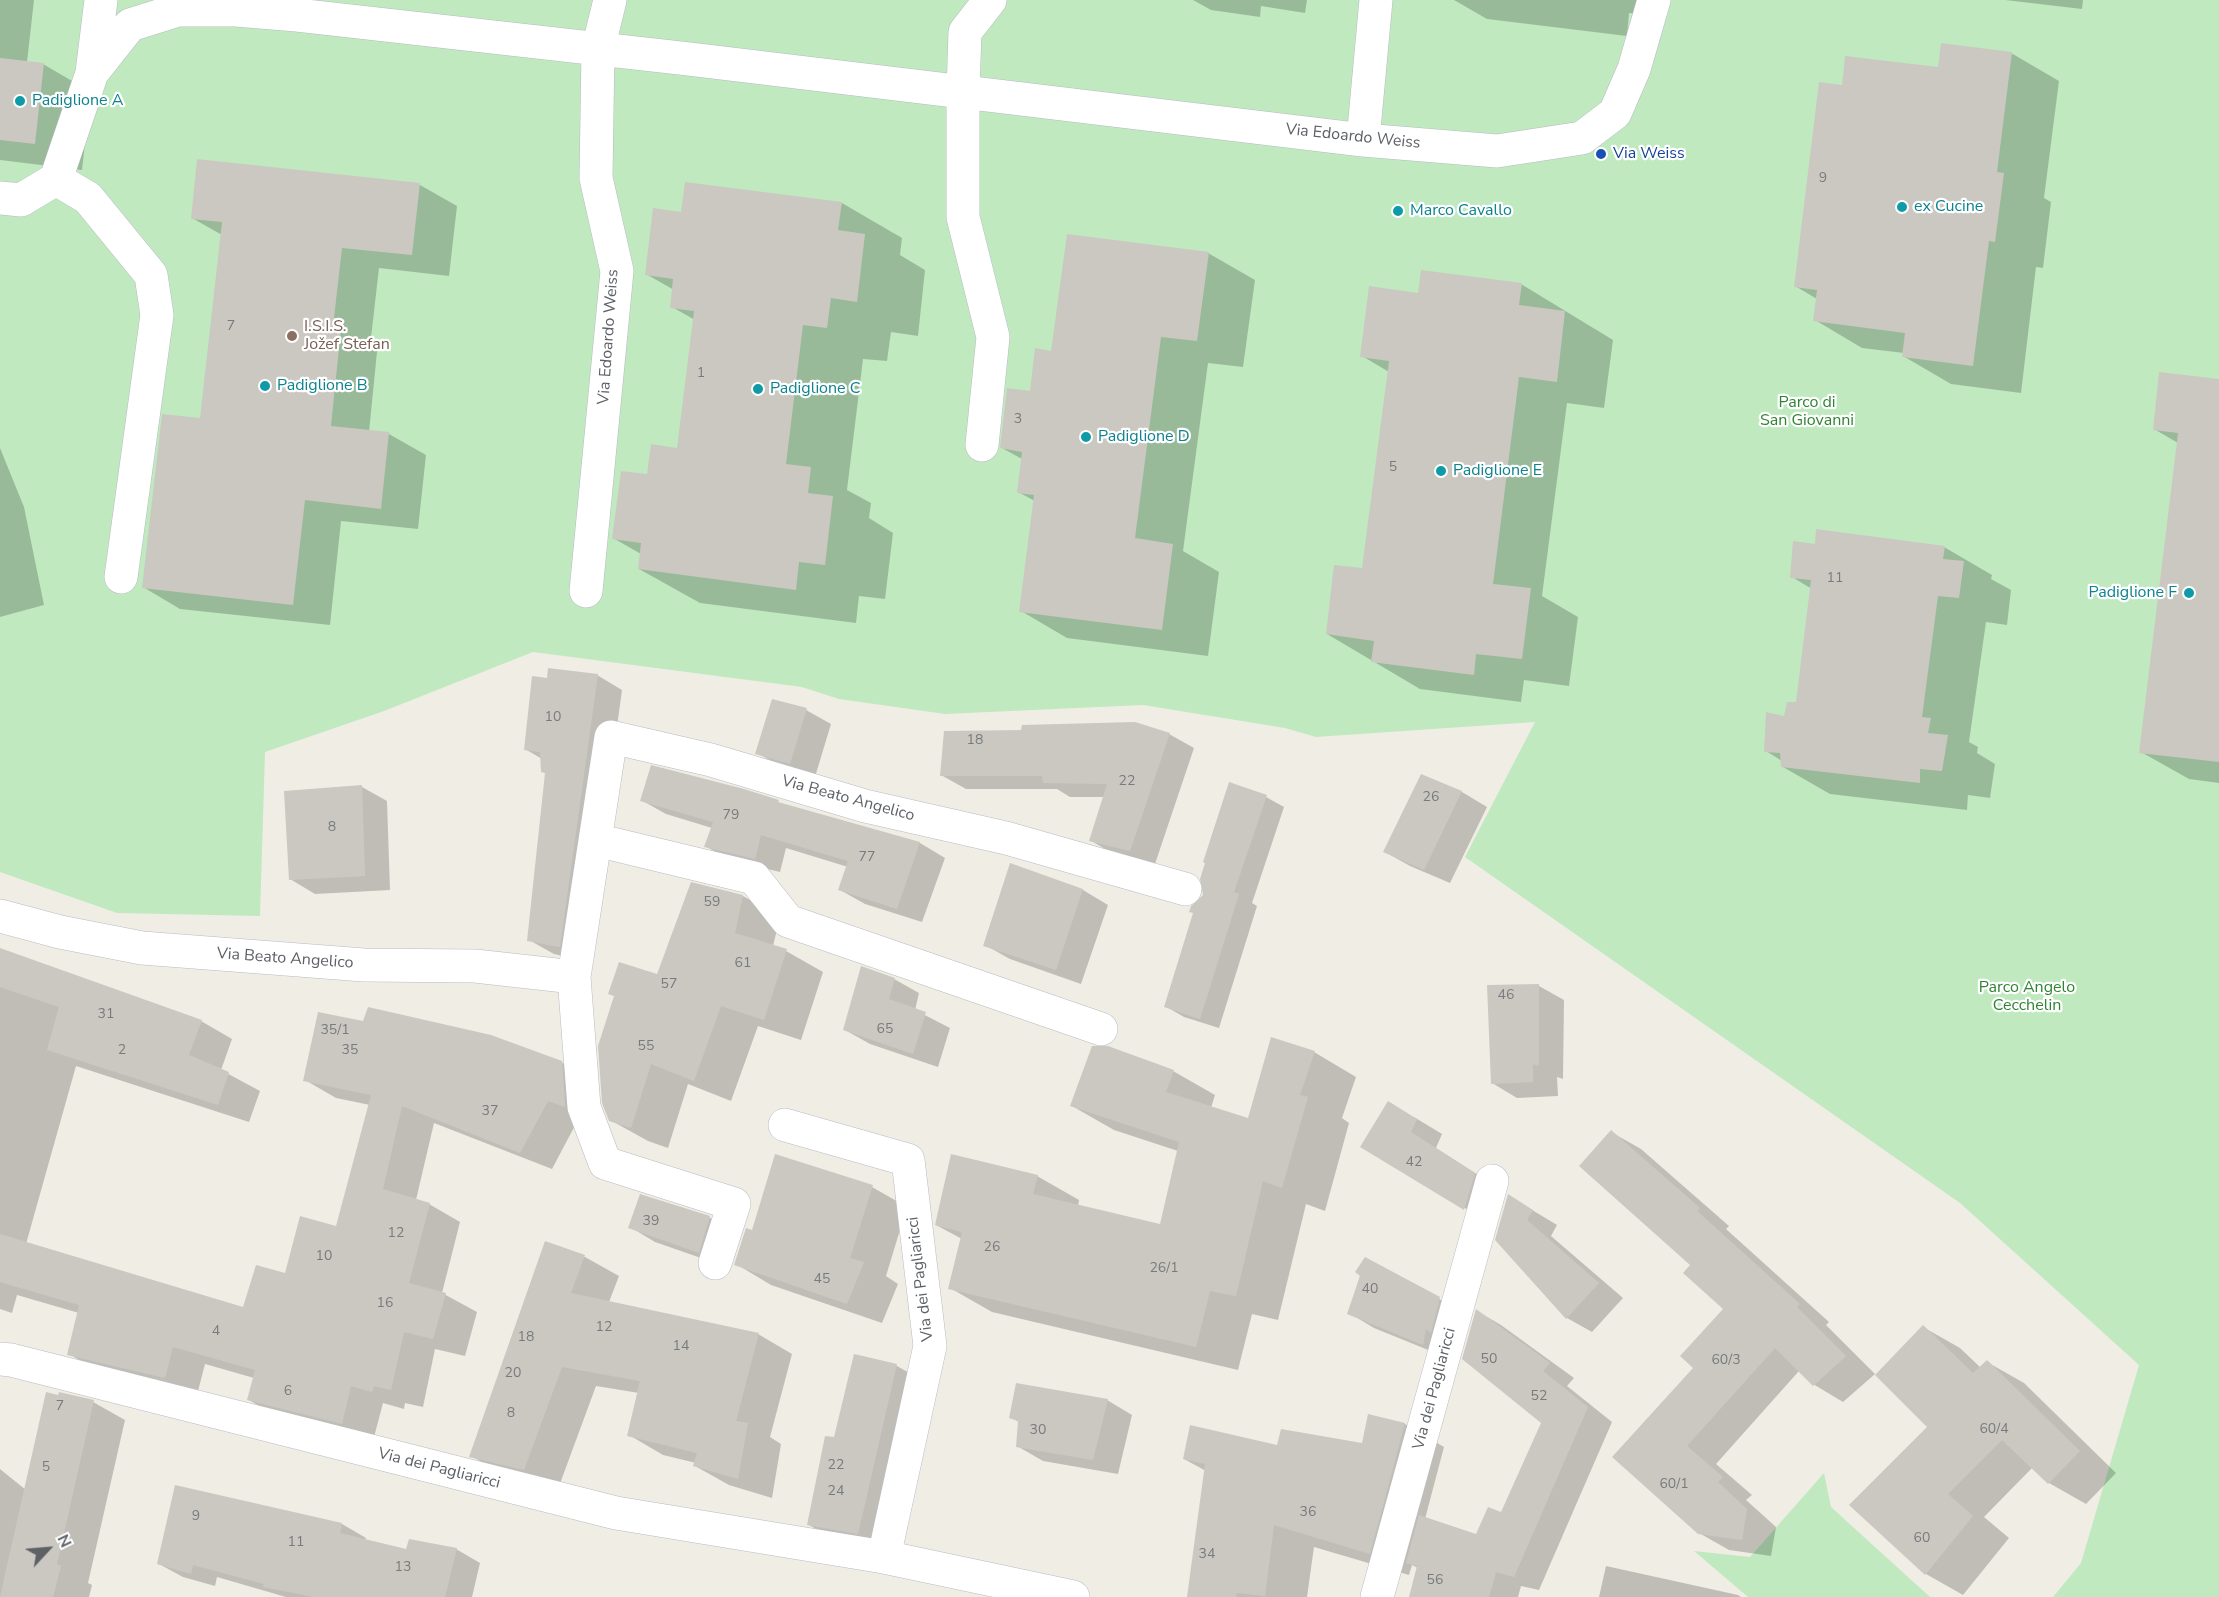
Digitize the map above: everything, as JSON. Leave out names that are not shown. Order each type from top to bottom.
[{"type":"street","points":[[0,198],[21,200],[56,179],[92,73],[102,0]]},
{"type":"street","name":"Via Edoardo Weiss","points":[[586,591],[617,271],[596,178],[598,49],[610,0]]},
{"type":"street","points":[[982,445],[993,337],[963,217],[963,92],[965,32],[990,0]]},
{"type":"street","points":[[1363,140],[1376,0]]},
{"type":"street","name":"Via Edoardo Weiss","points":[[92,73],[130,25],[178,10],[227,5],[308,8],[598,49],[1363,140],[1497,152],[1582,138],[1615,113],[1634,69],[1654,0]]},
{"type":"street","points":[[56,179],[88,198],[151,275],[157,315],[121,577]]},
{"type":"street","name":"Via Beato Angelico","points":[[715,1263],[734,1204],[605,1163],[584,1107],[574,977],[611,737],[711,760],[865,806],[1006,838],[1185,889]]},
{"type":"street","points":[[596,840],[754,878],[788,921],[1101,1029]]},
{"type":"street","name":"Via Beato Angelico","points":[[0,916],[60,932],[142,948],[364,965],[475,966],[574,977]]},
{"type":"street","name":"Via dei Pagliaricci","points":[[785,1125],[908,1160],[930,1346],[884,1557]]},
{"type":"street","name":"Via dei Pagliaricci","points":[[1377,1597],[1492,1181]]},
{"type":"street","name":"Via dei Pagliaricci","points":[[0,1359],[616,1513],[884,1557],[1073,1597]]},
{"type":"green space","name":"Parco di San Giovanni","points":[[0,0],[2219,0],[2219,1597],[2053,1597],[2081,1563],[2139,1365],[1960,1203],[1465,857],[1535,722],[1316,737],[1285,728],[1143,705],[945,714],[839,699],[802,687],[533,652],[384,711],[265,752],[260,916],[117,913],[0,872]]},
{"type":"green space","points":[[1824,1473],[1831,1507],[1930,1597],[1748,1597],[1694,1551],[1750,1557]]},
{"type":"building","name":"ex Cucine","points":[[1941,43],[2012,52],[1997,172],[2004,173],[1995,242],[1989,241],[1973,366],[1902,357],[1905,333],[1813,321],[1817,290],[1794,287],[1819,82],[1842,85],[1845,56],[1938,67]]},
{"type":"building","name":"Padiglione A","points":[[0,58],[44,63],[35,144],[0,140]]},
{"type":"building","name":"Padiglione B","points":[[197,159],[420,183],[412,255],[342,248],[334,318],[342,319],[331,426],[389,432],[381,509],[305,500],[293,605],[142,588],[162,414],[200,418],[222,222],[191,219]]},
{"type":"building","name":"Padiglione C","points":[[685,182],[842,202],[838,230],[865,234],[857,302],[831,298],[827,328],[803,325],[786,464],[811,467],[808,493],[833,496],[825,565],[799,562],[796,590],[638,569],[641,543],[612,539],[621,471],[647,474],[651,444],[677,448],[694,311],[670,308],[673,279],[645,275],[653,208],[681,212]]},
{"type":"building","name":"Padiglione D","points":[[1067,234],[1209,252],[1197,341],[1161,337],[1135,538],[1173,544],[1162,630],[1019,612],[1034,495],[1017,493],[1022,452],[1000,448],[1007,388],[1030,391],[1035,348],[1051,351]]},
{"type":"building","name":"Padiglione E","points":[[1421,270],[1522,283],[1519,305],[1565,311],[1557,382],[1519,377],[1493,584],[1531,588],[1522,659],[1476,654],[1474,675],[1371,662],[1374,641],[1326,634],[1334,565],[1362,568],[1389,361],[1360,357],[1369,286],[1418,293]]},
{"type":"building","name":"Padiglione F","points":[[2159,372],[2219,379],[2219,762],[2139,753],[2178,433],[2153,430]]},
{"type":"building","points":[[1816,529],[1945,546],[1943,559],[1964,561],[1959,598],[1938,596],[1922,717],[1931,718],[1928,733],[1948,735],[1942,771],[1920,769],[1920,783],[1781,767],[1780,753],[1764,752],[1766,712],[1784,716],[1787,702],[1796,702],[1811,580],[1790,578],[1793,541],[1815,544]]},
{"type":"building","points":[[548,668],[598,674],[560,947],[527,941],[545,773],[541,772],[540,752],[524,750],[532,676],[547,678]]},
{"type":"building","points":[[772,699],[807,708],[790,764],[755,754]]},
{"type":"building","points":[[1135,722],[1170,733],[1130,851],[1089,841],[1107,784],[1043,783],[1042,776],[940,776],[944,731],[1021,730],[1022,725]]},
{"type":"building","points":[[651,765],[744,789],[779,800],[778,802],[920,842],[897,909],[838,890],[848,861],[761,835],[755,859],[704,847],[713,822],[640,801]]},
{"type":"building","points":[[1421,774],[1462,791],[1424,870],[1383,852]]},
{"type":"building","points":[[1229,782],[1267,795],[1234,892],[1239,894],[1200,1019],[1164,1007],[1193,913],[1189,912],[1191,906],[1203,895],[1200,879],[1205,863],[1203,862]]},
{"type":"building","points":[[362,785],[365,876],[289,880],[284,791]]},
{"type":"building","points":[[1010,863],[1083,889],[1056,970],[983,946]]},
{"type":"building","points":[[691,882],[743,895],[735,933],[787,949],[764,1020],[721,1006],[694,1081],[651,1064],[631,1128],[609,1121],[602,1103],[598,1046],[614,996],[608,994],[619,962],[657,974]]},
{"type":"building","points":[[0,948],[202,1020],[189,1055],[229,1072],[218,1105],[47,1050],[59,1007],[0,987]]},
{"type":"building","points":[[861,966],[895,978],[889,999],[926,1012],[913,1054],[843,1030]]},
{"type":"building","points":[[1539,984],[1539,1066],[1533,1064],[1533,1082],[1491,1084],[1487,985]]},
{"type":"building","points":[[368,1007],[491,1035],[562,1061],[565,1107],[548,1101],[520,1153],[402,1106],[383,1189],[430,1203],[409,1283],[446,1293],[433,1339],[404,1332],[391,1390],[374,1386],[372,1392],[351,1386],[342,1424],[247,1400],[255,1370],[173,1347],[165,1378],[67,1355],[79,1305],[0,1282],[0,1234],[243,1307],[256,1265],[285,1273],[300,1216],[336,1226],[371,1095],[303,1081],[318,1012],[363,1021]]},
{"type":"building","points":[[1271,1037],[1315,1051],[1300,1095],[1308,1097],[1282,1188],[1263,1181],[1236,1296],[1210,1291],[1196,1347],[948,1289],[962,1232],[935,1225],[951,1154],[1038,1175],[1033,1194],[1160,1224],[1179,1142],[1070,1106],[1092,1046],[1108,1046],[1174,1070],[1166,1092],[1248,1118]]},
{"type":"building","points":[[1388,1101],[1417,1119],[1411,1132],[1475,1173],[1464,1210],[1360,1147]]},
{"type":"building","points":[[1611,1130],[1700,1208],[1697,1211],[1800,1304],[1797,1307],[1846,1356],[1813,1386],[1775,1348],[1687,1446],[1723,1477],[1718,1482],[1747,1509],[1742,1540],[1698,1534],[1612,1457],[1693,1368],[1680,1356],[1723,1309],[1683,1273],[1690,1265],[1579,1166]]},
{"type":"building","points":[[775,1154],[873,1185],[850,1258],[864,1262],[847,1304],[734,1265],[746,1228],[752,1230]]},
{"type":"building","points":[[640,1194],[710,1216],[699,1253],[628,1228]]},
{"type":"building","points":[[1508,1194],[1533,1210],[1527,1220],[1599,1283],[1566,1319],[1495,1240]]},
{"type":"building","points":[[545,1241],[585,1255],[571,1293],[759,1333],[736,1421],[748,1423],[738,1479],[693,1466],[697,1453],[627,1436],[640,1381],[562,1367],[524,1470],[469,1457]]},
{"type":"building","points":[[1365,1257],[1440,1297],[1431,1333],[1426,1329],[1423,1345],[1347,1314],[1360,1276],[1355,1272]]},
{"type":"building","points":[[1476,1309],[1550,1363],[1543,1371],[1588,1407],[1514,1577],[1496,1572],[1489,1597],[1409,1597],[1417,1566],[1406,1563],[1419,1515],[1476,1534],[1488,1507],[1501,1512],[1541,1423],[1462,1359]]},
{"type":"building","points":[[1923,1325],[1973,1373],[1987,1360],[2080,1451],[2048,1484],[2002,1440],[1948,1494],[1973,1516],[1925,1575],[1849,1505],[1927,1427],[1875,1375]]},
{"type":"building","points":[[854,1354],[897,1364],[858,1534],[807,1525],[825,1436],[834,1437]]},
{"type":"building","points":[[1016,1383],[1108,1399],[1093,1460],[1016,1447],[1018,1421],[1009,1418]]},
{"type":"building","points":[[46,1392],[58,1395],[59,1392],[94,1400],[57,1564],[61,1566],[53,1597],[0,1597]]},
{"type":"building","points":[[1368,1414],[1405,1423],[1370,1554],[1274,1525],[1265,1596],[1237,1593],[1236,1597],[1187,1597],[1205,1464],[1183,1459],[1190,1425],[1277,1445],[1281,1429],[1362,1443]]},
{"type":"building","points":[[175,1485],[342,1523],[340,1533],[406,1549],[409,1539],[457,1548],[445,1597],[314,1597],[263,1587],[264,1584],[193,1565],[191,1574],[157,1564]]},
{"type":"place","name":"Padiglione A","points":[[20,101]]},
{"type":"place","name":"Via Weiss","points":[[1601,154]]},
{"type":"place","name":"ex Cucine","points":[[1902,207]]},
{"type":"place","name":"Marco Cavallo","points":[[1398,211]]},
{"type":"place","name":"I.S.I.S. Jožef Stefan","points":[[292,336]]},
{"type":"place","name":"Padiglione B","points":[[265,386]]},
{"type":"place","name":"Padiglione C","points":[[758,389]]},
{"type":"place","name":"Padiglione D","points":[[1086,437]]},
{"type":"place","name":"Padiglione E","points":[[1441,471]]},
{"type":"place","name":"Padiglione F","points":[[2189,593]]},
{"type":"park label","name":"Parco Angelo Cecchelin","points":[[2027,997]]}]
